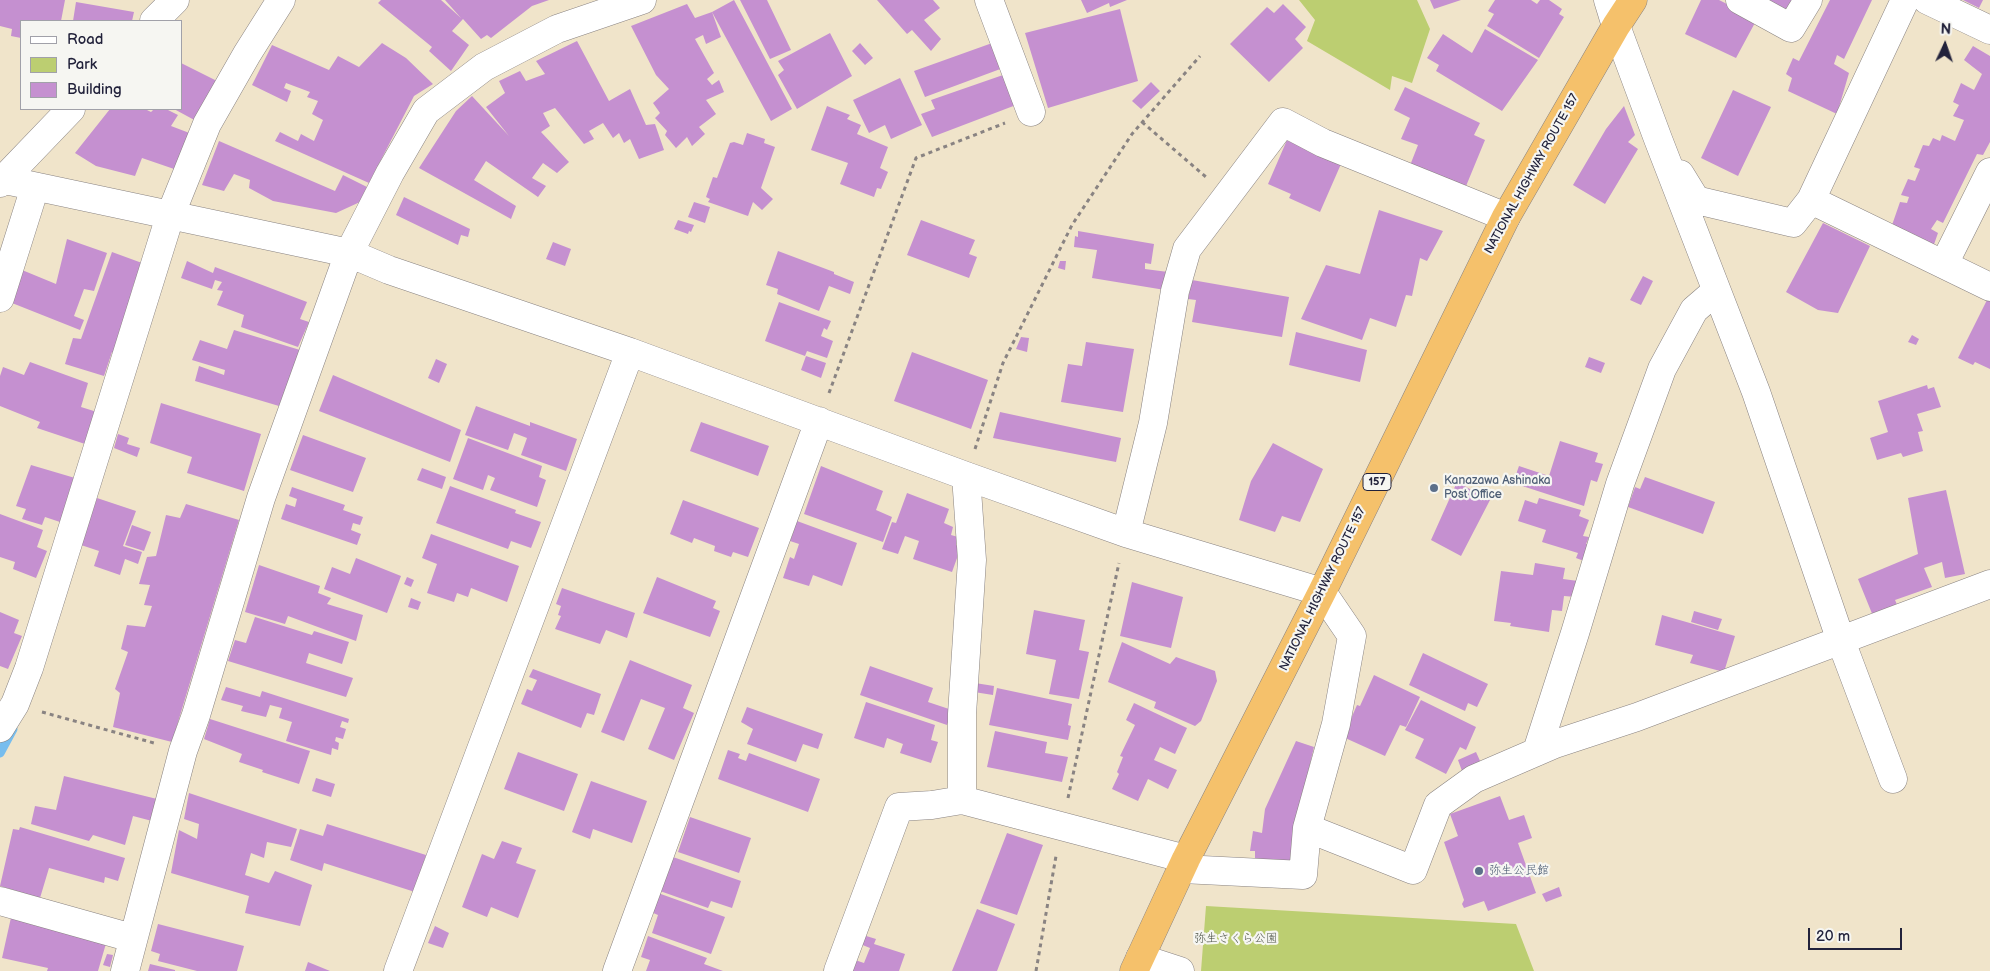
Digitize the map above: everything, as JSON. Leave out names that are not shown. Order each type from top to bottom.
[{"type":"highway","name":"NATIONAL HIGHWAY ROUTE 157","points":[[1137,964],[1184,864],[1322,592],[1506,217],[1616,26],[1633,0]]},
{"type":"street","points":[[155,20],[175,0]]},
{"type":"street","points":[[0,728],[15,704],[32,658],[170,216],[207,124],[247,54],[281,0]]},
{"type":"street","points":[[125,971],[132,938],[183,751],[196,715],[261,498],[349,253],[390,173],[426,111],[484,67],[557,30],[642,0]]},
{"type":"street","points":[[989,0],[1031,112]]},
{"type":"street","points":[[1608,0],[1658,139],[1756,392],[1841,641],[1893,779]]},
{"type":"street","points":[[1740,0],[1792,28],[1808,0]]},
{"type":"street","points":[[1658,139],[1696,200],[1793,223],[1811,200],[1905,0]]},
{"type":"street","points":[[1926,0],[1990,30]]},
{"type":"street","points":[[1,181],[70,110]]},
{"type":"street","points":[[1126,533],[1153,423],[1175,291],[1188,248],[1283,122],[1324,143],[1506,217]]},
{"type":"street","points":[[1944,264],[1990,172]]},
{"type":"street","points":[[1,181],[349,253],[390,270],[630,352],[1126,533],[1322,592],[1352,636],[1336,724],[1307,828],[1303,875],[1184,864],[962,800],[932,805],[899,806],[838,971]]},
{"type":"street","points":[[0,298],[35,187]]},
{"type":"street","points":[[1811,200],[1990,287]]},
{"type":"street","points":[[1537,751],[1620,484],[1662,369],[1694,310],[1716,291]]},
{"type":"street","points":[[398,971],[630,352]]},
{"type":"street","points":[[617,971],[819,421]]},
{"type":"street","points":[[962,800],[962,714],[972,560],[966,476]]},
{"type":"street","points":[[1307,828],[1413,870],[1438,805],[1474,779],[1555,744],[1637,717],[1990,584]]},
{"type":"street","points":[[0,900],[132,938]]},
{"type":"street","points":[[1137,964],[1180,971]]},
{"type":"path","points":[[966,476],[1008,354],[1072,225],[1132,134],[1200,56]]},
{"type":"path","points":[[819,421],[916,158],[1031,112]]},
{"type":"path","points":[[1142,122],[1228,196]]},
{"type":"path","points":[[1036,971],[1061,828],[1126,533]]},
{"type":"path","points":[[15,704],[183,751]]},
{"type":"green space","points":[[1299,0],[1417,0],[1430,29],[1412,83],[1392,76],[1390,90],[1307,41],[1315,20]]},
{"type":"green space","name":"弥生さくら公園","points":[[1206,906],[1516,924],[1534,971],[1201,971]]},
{"type":"building","points":[[0,0],[65,0],[61,20],[20,20],[20,38],[11,36],[12,29],[0,26]]},
{"type":"building","points":[[381,0],[441,0],[461,18],[445,0],[549,0],[532,6],[491,38],[487,35],[481,39],[463,19],[452,31],[469,45],[451,71],[429,51],[432,47],[378,3]]},
{"type":"building","points":[[734,0],[792,109],[771,121],[712,12]]},
{"type":"building","points":[[740,0],[767,0],[791,50],[770,59]]},
{"type":"building","points":[[877,0],[933,0],[940,8],[924,20],[941,39],[931,51],[912,30],[907,34]]},
{"type":"building","points":[[1081,0],[1127,0],[1110,7],[1109,3],[1087,13]]},
{"type":"building","points":[[1430,0],[1461,0],[1434,9]]},
{"type":"building","points":[[1495,0],[1531,0],[1537,4],[1540,0],[1549,0],[1562,9],[1559,14],[1564,17],[1539,58],[1487,26],[1494,14],[1488,11]]},
{"type":"building","points":[[1701,0],[1719,0],[1757,19],[1736,58],[1685,34]]},
{"type":"building","points":[[1759,0],[1797,0],[1789,16]]},
{"type":"building","points":[[1830,0],[1872,0],[1844,59],[1837,55],[1834,64],[1849,73],[1837,114],[1788,91],[1792,78],[1786,74],[1793,58],[1799,61]]},
{"type":"building","points":[[1963,0],[1983,0],[1979,8]]},
{"type":"building","points":[[76,2],[134,12],[132,20],[73,20]]},
{"type":"building","points":[[687,4],[695,18],[712,12],[721,37],[706,44],[703,35],[695,39],[714,73],[707,79],[712,85],[719,80],[724,92],[706,100],[716,114],[699,127],[705,134],[692,146],[687,137],[676,148],[665,135],[667,131],[655,118],[660,113],[653,103],[669,89],[656,75],[631,26]]},
{"type":"building","points":[[1283,4],[1306,27],[1295,39],[1303,48],[1269,82],[1230,44],[1267,7],[1274,13]]},
{"type":"building","points":[[1120,9],[1138,81],[1048,108],[1025,33]]},
{"type":"building","points":[[1485,29],[1538,60],[1502,111],[1436,71],[1439,65],[1427,58],[1443,34],[1472,53]]},
{"type":"building","points":[[830,33],[852,76],[797,109],[778,75],[784,70],[778,61]]},
{"type":"building","points":[[577,41],[609,101],[630,89],[646,125],[655,124],[664,150],[639,159],[630,139],[624,143],[619,133],[613,138],[603,123],[589,131],[594,139],[584,144],[555,108],[543,113],[550,126],[541,132],[569,162],[557,173],[543,163],[532,178],[546,186],[538,197],[486,161],[474,180],[516,206],[511,219],[419,168],[456,111],[472,96],[509,136],[486,107],[505,93],[499,81],[520,71],[526,81],[545,74],[536,61]]},
{"type":"building","points":[[995,42],[1003,68],[925,97],[914,71]]},
{"type":"building","points":[[382,43],[406,58],[433,84],[414,96],[369,183],[275,141],[280,132],[298,141],[301,134],[314,141],[323,120],[312,114],[318,101],[307,97],[310,92],[286,83],[284,88],[291,91],[287,102],[252,85],[272,45],[329,70],[338,56],[359,67]]},
{"type":"building","points":[[860,43],[873,58],[865,65],[852,51]]},
{"type":"building","points":[[1973,46],[1990,56],[1990,142],[1983,155],[1977,154],[1943,223],[1937,220],[1931,229],[1938,233],[1932,250],[1891,228],[1900,202],[1907,203],[1909,197],[1901,195],[1908,179],[1915,181],[1920,169],[1914,167],[1923,145],[1929,146],[1933,138],[1940,141],[1942,135],[1955,141],[1964,120],[1953,116],[1959,105],[1953,102],[1961,83],[1974,90],[1982,74],[1964,60]]},
{"type":"building","points":[[182,64],[217,81],[198,122],[176,110],[182,110]]},
{"type":"building","points":[[1003,75],[1016,105],[932,137],[921,114],[935,109],[931,100]]},
{"type":"building","points":[[900,78],[922,125],[891,139],[885,125],[869,133],[853,100]]},
{"type":"building","points":[[1151,82],[1160,91],[1141,109],[1132,101]]},
{"type":"building","points":[[1405,87],[1480,123],[1474,135],[1485,140],[1464,191],[1409,168],[1418,145],[1401,139],[1410,118],[1394,110]]},
{"type":"building","points":[[1733,90],[1771,107],[1738,176],[1701,158]]},
{"type":"building","points":[[827,106],[850,115],[847,119],[861,125],[857,134],[888,147],[880,168],[888,172],[881,189],[877,188],[874,197],[840,184],[848,163],[811,150]]},
{"type":"building","points":[[1624,106],[1635,135],[1628,142],[1638,149],[1605,204],[1573,185],[1606,129]]},
{"type":"building","points":[[109,110],[147,110],[151,112],[153,110],[168,110],[178,115],[171,126],[192,134],[177,170],[142,158],[135,176],[96,166],[75,153]]},
{"type":"building","points":[[747,133],[765,139],[764,143],[775,147],[761,188],[773,199],[762,210],[753,202],[748,216],[708,202],[710,199],[706,197],[713,177],[717,178],[730,143],[734,142],[743,145]]},
{"type":"building","points":[[1287,140],[1341,164],[1320,212],[1289,198],[1291,194],[1268,184]]},
{"type":"building","points":[[219,141],[335,191],[343,175],[367,187],[360,202],[336,213],[273,201],[249,188],[250,180],[234,174],[224,191],[202,185]]},
{"type":"building","points":[[404,197],[470,229],[468,237],[461,235],[458,245],[396,215]]},
{"type":"building","points":[[694,202],[710,207],[705,223],[688,217]]},
{"type":"building","points":[[1379,210],[1443,231],[1427,261],[1420,258],[1412,296],[1406,295],[1396,327],[1370,318],[1362,340],[1301,319],[1326,265],[1360,274]]},
{"type":"building","points":[[678,220],[694,225],[691,232],[689,231],[688,234],[674,229]]},
{"type":"building","points":[[921,220],[975,240],[969,254],[977,257],[969,278],[907,255]]},
{"type":"building","points":[[1823,223],[1870,246],[1838,313],[1818,310],[1786,292]]},
{"type":"building","points":[[1078,231],[1154,244],[1151,264],[1145,263],[1145,269],[1168,272],[1165,290],[1092,278],[1097,250],[1074,247],[1075,236],[1078,237]]},
{"type":"building","points":[[67,239],[107,253],[94,291],[84,289],[74,316],[84,320],[80,330],[12,303],[22,270],[56,284]]},
{"type":"building","points":[[553,242],[571,249],[565,266],[546,259]]},
{"type":"building","points":[[778,251],[834,272],[834,274],[854,282],[850,294],[829,286],[819,311],[777,294],[778,289],[766,285]]},
{"type":"building","points":[[112,252],[142,263],[132,289],[137,291],[117,353],[112,352],[104,376],[65,364],[73,338],[81,339]]},
{"type":"building","points":[[187,261],[213,273],[215,267],[307,302],[300,319],[309,322],[298,347],[241,327],[244,315],[217,305],[223,291],[217,290],[222,282],[215,280],[212,289],[181,278]]},
{"type":"building","points":[[1060,261],[1066,261],[1065,270],[1058,268]]},
{"type":"building","points":[[1643,276],[1653,281],[1641,305],[1630,300]]},
{"type":"building","points":[[1192,280],[1289,297],[1282,337],[1192,322],[1196,300],[1188,299]]},
{"type":"building","points":[[1987,300],[1990,301],[1990,369],[1975,362],[1973,365],[1958,358]]},
{"type":"building","points":[[779,302],[831,321],[827,330],[824,328],[821,336],[833,341],[827,358],[807,351],[805,356],[765,341]]},
{"type":"building","points":[[234,330],[300,350],[279,406],[195,381],[199,366],[224,375],[225,370],[192,360],[200,340],[227,349]]},
{"type":"building","points":[[1296,332],[1367,350],[1360,382],[1289,365]]},
{"type":"building","points":[[1912,335],[1919,339],[1916,345],[1908,342]]},
{"type":"building","points":[[1021,337],[1029,338],[1027,352],[1016,349]]},
{"type":"building","points":[[1086,342],[1134,349],[1123,412],[1061,402],[1068,364],[1082,366]]},
{"type":"building","points":[[912,352],[988,380],[971,429],[894,401]]},
{"type":"building","points":[[806,356],[826,363],[821,378],[801,370]]},
{"type":"building","points":[[1589,357],[1605,363],[1601,373],[1585,367]]},
{"type":"building","points":[[436,359],[447,364],[439,383],[428,378]]},
{"type":"building","points":[[30,362],[88,383],[81,407],[97,412],[85,444],[37,428],[40,422],[0,406],[0,376],[3,367],[24,375]]},
{"type":"building","points":[[333,375],[461,430],[450,462],[319,411]]},
{"type":"building","points":[[1927,385],[1928,389],[1934,387],[1941,407],[1917,414],[1923,431],[1918,432],[1923,451],[1903,457],[1901,453],[1877,460],[1870,438],[1888,432],[1878,401]]},
{"type":"building","points":[[161,403],[261,434],[244,491],[187,473],[192,457],[150,443]]},
{"type":"building","points":[[476,406],[530,426],[530,422],[577,439],[566,471],[521,455],[527,438],[514,433],[508,450],[465,435]]},
{"type":"building","points":[[1000,412],[1121,438],[1116,462],[993,438]]},
{"type":"building","points":[[701,422],[769,446],[758,476],[690,451]]},
{"type":"building","points":[[118,434],[129,438],[127,444],[140,448],[137,457],[114,448]]},
{"type":"building","points":[[303,435],[366,458],[353,492],[290,470]]},
{"type":"building","points":[[468,438],[542,466],[539,477],[546,480],[537,507],[490,490],[495,478],[488,475],[483,490],[453,479]]},
{"type":"building","points":[[1560,441],[1598,453],[1595,462],[1603,464],[1597,482],[1591,480],[1584,506],[1513,483],[1519,466],[1549,476]]},
{"type":"building","points":[[1273,443],[1323,469],[1300,522],[1282,516],[1275,532],[1239,520],[1251,481]]},
{"type":"building","points":[[31,465],[75,478],[63,523],[45,517],[42,525],[22,519],[26,509],[16,506]]},
{"type":"building","points":[[821,466],[883,491],[876,510],[892,517],[883,542],[804,514]]},
{"type":"building","points":[[422,468],[446,477],[442,489],[417,480]]},
{"type":"building","points":[[1645,477],[1715,502],[1703,534],[1628,507],[1635,487],[1640,489]]},
{"type":"building","points":[[1457,482],[1490,500],[1461,556],[1431,540]]},
{"type":"building","points":[[450,486],[516,510],[515,513],[541,522],[531,548],[511,541],[508,549],[436,523]]},
{"type":"building","points":[[292,487],[345,505],[343,510],[363,517],[360,525],[353,523],[351,530],[361,534],[357,545],[281,519],[286,504],[295,507],[297,499],[289,496]]},
{"type":"building","points":[[1946,490],[1965,574],[1945,578],[1942,562],[1924,568],[1932,587],[1895,600],[1898,607],[1873,616],[1858,579],[1918,554],[1908,498]]},
{"type":"building","points":[[907,493],[949,509],[944,523],[953,527],[951,535],[958,537],[956,545],[961,547],[952,572],[913,559],[919,541],[905,536],[898,554],[882,549],[892,522],[896,523]]},
{"type":"building","points":[[97,498],[136,511],[123,546],[142,552],[138,564],[125,559],[120,575],[94,566],[99,551],[81,545]]},
{"type":"building","points":[[1539,498],[1581,510],[1579,516],[1589,520],[1583,536],[1589,537],[1586,544],[1590,545],[1584,561],[1576,558],[1578,553],[1542,542],[1546,530],[1518,521],[1525,500],[1537,504]]},
{"type":"building","points":[[683,500],[759,528],[748,557],[733,552],[731,557],[714,551],[715,546],[694,538],[692,543],[670,534]]},
{"type":"building","points":[[186,504],[239,520],[172,742],[113,727],[120,693],[115,689],[128,652],[121,649],[127,625],[145,627],[152,606],[144,605],[150,585],[139,584],[147,557],[156,556],[166,515],[180,518]]},
{"type":"building","points":[[0,514],[43,530],[37,547],[47,551],[36,578],[13,569],[15,562],[0,557]]},
{"type":"building","points":[[797,521],[857,543],[842,586],[813,575],[809,586],[783,578],[790,557],[794,559],[799,544],[790,541]]},
{"type":"building","points":[[132,525],[151,532],[144,551],[125,545]]},
{"type":"building","points":[[431,534],[519,566],[507,602],[471,588],[468,597],[457,593],[454,602],[427,593],[437,564],[422,558]]},
{"type":"building","points":[[356,558],[401,576],[387,613],[324,589],[332,567],[350,574]]},
{"type":"building","points":[[1535,563],[1565,568],[1563,579],[1578,581],[1576,597],[1564,596],[1562,611],[1552,610],[1549,632],[1510,626],[1511,623],[1494,621],[1501,571],[1533,575]]},
{"type":"building","points":[[259,565],[320,586],[318,593],[331,598],[327,604],[363,615],[356,641],[288,616],[285,624],[245,612]]},
{"type":"building","points":[[407,577],[414,580],[411,587],[404,584]]},
{"type":"building","points":[[657,577],[716,601],[713,608],[720,611],[710,637],[643,613]]},
{"type":"building","points":[[1132,582],[1183,597],[1171,648],[1120,636]]},
{"type":"building","points":[[562,588],[635,613],[627,638],[606,630],[600,644],[555,629],[561,616],[558,615],[561,606],[556,604]]},
{"type":"building","points":[[411,598],[421,602],[418,610],[408,607]]},
{"type":"building","points":[[1034,610],[1085,620],[1079,650],[1089,652],[1079,699],[1049,694],[1056,660],[1026,654]]},
{"type":"building","points":[[1694,611],[1722,619],[1718,630],[1691,622]]},
{"type":"building","points":[[0,612],[19,620],[14,633],[22,636],[8,669],[0,666]]},
{"type":"building","points":[[1662,615],[1735,636],[1724,672],[1690,663],[1693,655],[1655,645]]},
{"type":"building","points":[[255,617],[312,635],[314,631],[349,642],[342,664],[309,653],[306,663],[353,678],[346,697],[228,661],[235,640],[246,643]]},
{"type":"building","points":[[1122,642],[1170,664],[1176,657],[1215,671],[1217,681],[1201,721],[1195,726],[1154,708],[1156,702],[1108,682]]},
{"type":"building","points":[[1423,653],[1488,684],[1477,707],[1468,703],[1465,711],[1409,685]]},
{"type":"building","points":[[630,660],[692,685],[683,708],[694,713],[674,760],[648,749],[665,708],[641,699],[624,741],[601,732]]},
{"type":"building","points":[[870,666],[933,688],[928,702],[952,710],[947,725],[860,695]]},
{"type":"building","points":[[533,669],[601,694],[594,715],[587,713],[581,728],[521,704],[527,689],[532,691],[537,680],[529,677]]},
{"type":"building","points":[[1374,675],[1420,697],[1406,727],[1400,725],[1385,756],[1343,737],[1357,705],[1360,706]]},
{"type":"building","points":[[975,683],[994,686],[993,695],[974,692]]},
{"type":"building","points":[[226,687],[260,697],[262,691],[349,719],[348,723],[342,721],[340,727],[346,729],[343,739],[336,737],[335,741],[339,743],[338,750],[332,748],[331,755],[286,741],[292,722],[279,718],[282,708],[270,705],[266,717],[241,711],[243,706],[221,700]]},
{"type":"building","points":[[997,688],[1072,704],[1068,725],[1071,726],[1068,740],[989,725]]},
{"type":"building","points":[[1421,700],[1476,727],[1466,750],[1460,747],[1446,774],[1415,758],[1424,739],[1405,730]]},
{"type":"building","points":[[866,702],[935,725],[931,740],[938,742],[931,763],[900,753],[903,744],[887,738],[884,748],[854,738]]},
{"type":"building","points":[[1134,703],[1187,728],[1175,754],[1160,747],[1154,760],[1177,770],[1168,789],[1148,779],[1138,801],[1112,789],[1119,774],[1117,772],[1123,757],[1120,756],[1135,725],[1126,720]]},
{"type":"building","points":[[747,707],[823,734],[818,749],[803,744],[796,762],[747,744],[753,729],[741,722]]},
{"type":"building","points":[[210,719],[310,751],[299,784],[239,762],[242,754],[204,739]]},
{"type":"building","points":[[995,731],[1047,742],[1045,753],[1068,757],[1062,782],[987,767]]},
{"type":"building","points":[[1296,741],[1314,747],[1298,815],[1293,866],[1255,861],[1255,851],[1250,851],[1253,831],[1262,833],[1265,809]]},
{"type":"building","points":[[728,750],[740,754],[738,758],[746,761],[749,753],[820,779],[808,812],[718,779]]},
{"type":"building","points":[[518,752],[578,774],[564,811],[504,789]]},
{"type":"building","points":[[1476,752],[1481,763],[1462,771],[1458,760]]},
{"type":"building","points":[[64,776],[157,799],[152,821],[133,816],[125,845],[93,835],[89,841],[31,824],[35,806],[56,810]]},
{"type":"building","points":[[316,778],[335,784],[331,797],[312,791]]},
{"type":"building","points":[[591,781],[647,801],[632,843],[593,829],[590,839],[572,832]]},
{"type":"building","points":[[189,793],[297,829],[291,847],[267,842],[264,858],[251,853],[245,875],[269,883],[275,871],[312,885],[300,926],[245,913],[249,896],[171,873],[179,830],[197,839],[199,824],[184,819]]},
{"type":"building","points":[[1500,796],[1509,820],[1524,815],[1532,838],[1518,843],[1536,893],[1488,911],[1484,901],[1464,908],[1462,904],[1464,900],[1444,842],[1458,836],[1450,814]]},
{"type":"building","points":[[690,817],[751,838],[739,873],[678,852]]},
{"type":"building","points":[[327,824],[426,855],[415,892],[324,863],[322,871],[290,860],[300,829],[323,836]]},
{"type":"building","points":[[20,827],[125,858],[118,881],[105,877],[104,883],[49,868],[40,898],[0,886],[13,829],[19,830]]},
{"type":"building","points":[[1007,833],[1043,845],[1017,915],[980,903]]},
{"type":"building","points":[[502,841],[522,848],[516,863],[536,870],[518,918],[491,907],[487,917],[462,907],[482,854],[494,859]]},
{"type":"building","points":[[673,857],[741,881],[732,908],[711,901],[708,908],[660,891]]},
{"type":"building","points":[[1559,887],[1562,896],[1546,902],[1542,894]]},
{"type":"building","points":[[658,893],[725,917],[711,954],[652,933],[658,915],[651,912]]},
{"type":"building","points":[[977,909],[1015,924],[997,971],[952,971]]},
{"type":"building","points":[[12,913],[107,940],[98,971],[47,971],[48,968],[2,958]]},
{"type":"building","points":[[158,924],[244,946],[237,971],[197,971],[158,961],[160,954],[151,951]]},
{"type":"building","points":[[435,926],[449,933],[443,948],[428,943]]},
{"type":"building","points":[[863,935],[876,939],[874,944],[905,954],[899,971],[852,971],[855,960],[864,963],[870,948],[860,944]]},
{"type":"building","points":[[648,936],[707,958],[704,964],[723,971],[646,971],[650,960],[641,957]]},
{"type":"building","points":[[107,954],[113,955],[110,967],[103,965]]},
{"type":"building","points":[[308,962],[330,971],[305,971]]},
{"type":"building","points":[[150,964],[175,970],[175,971],[148,971]]},
{"type":"waterway","points":[[0,753],[13,729]]},
{"type":"place","name":"Kanazawa Ashinaka Post Office","points":[[1434,488]]},
{"type":"place","name":"弥生公民館","points":[[1479,871]]}]
